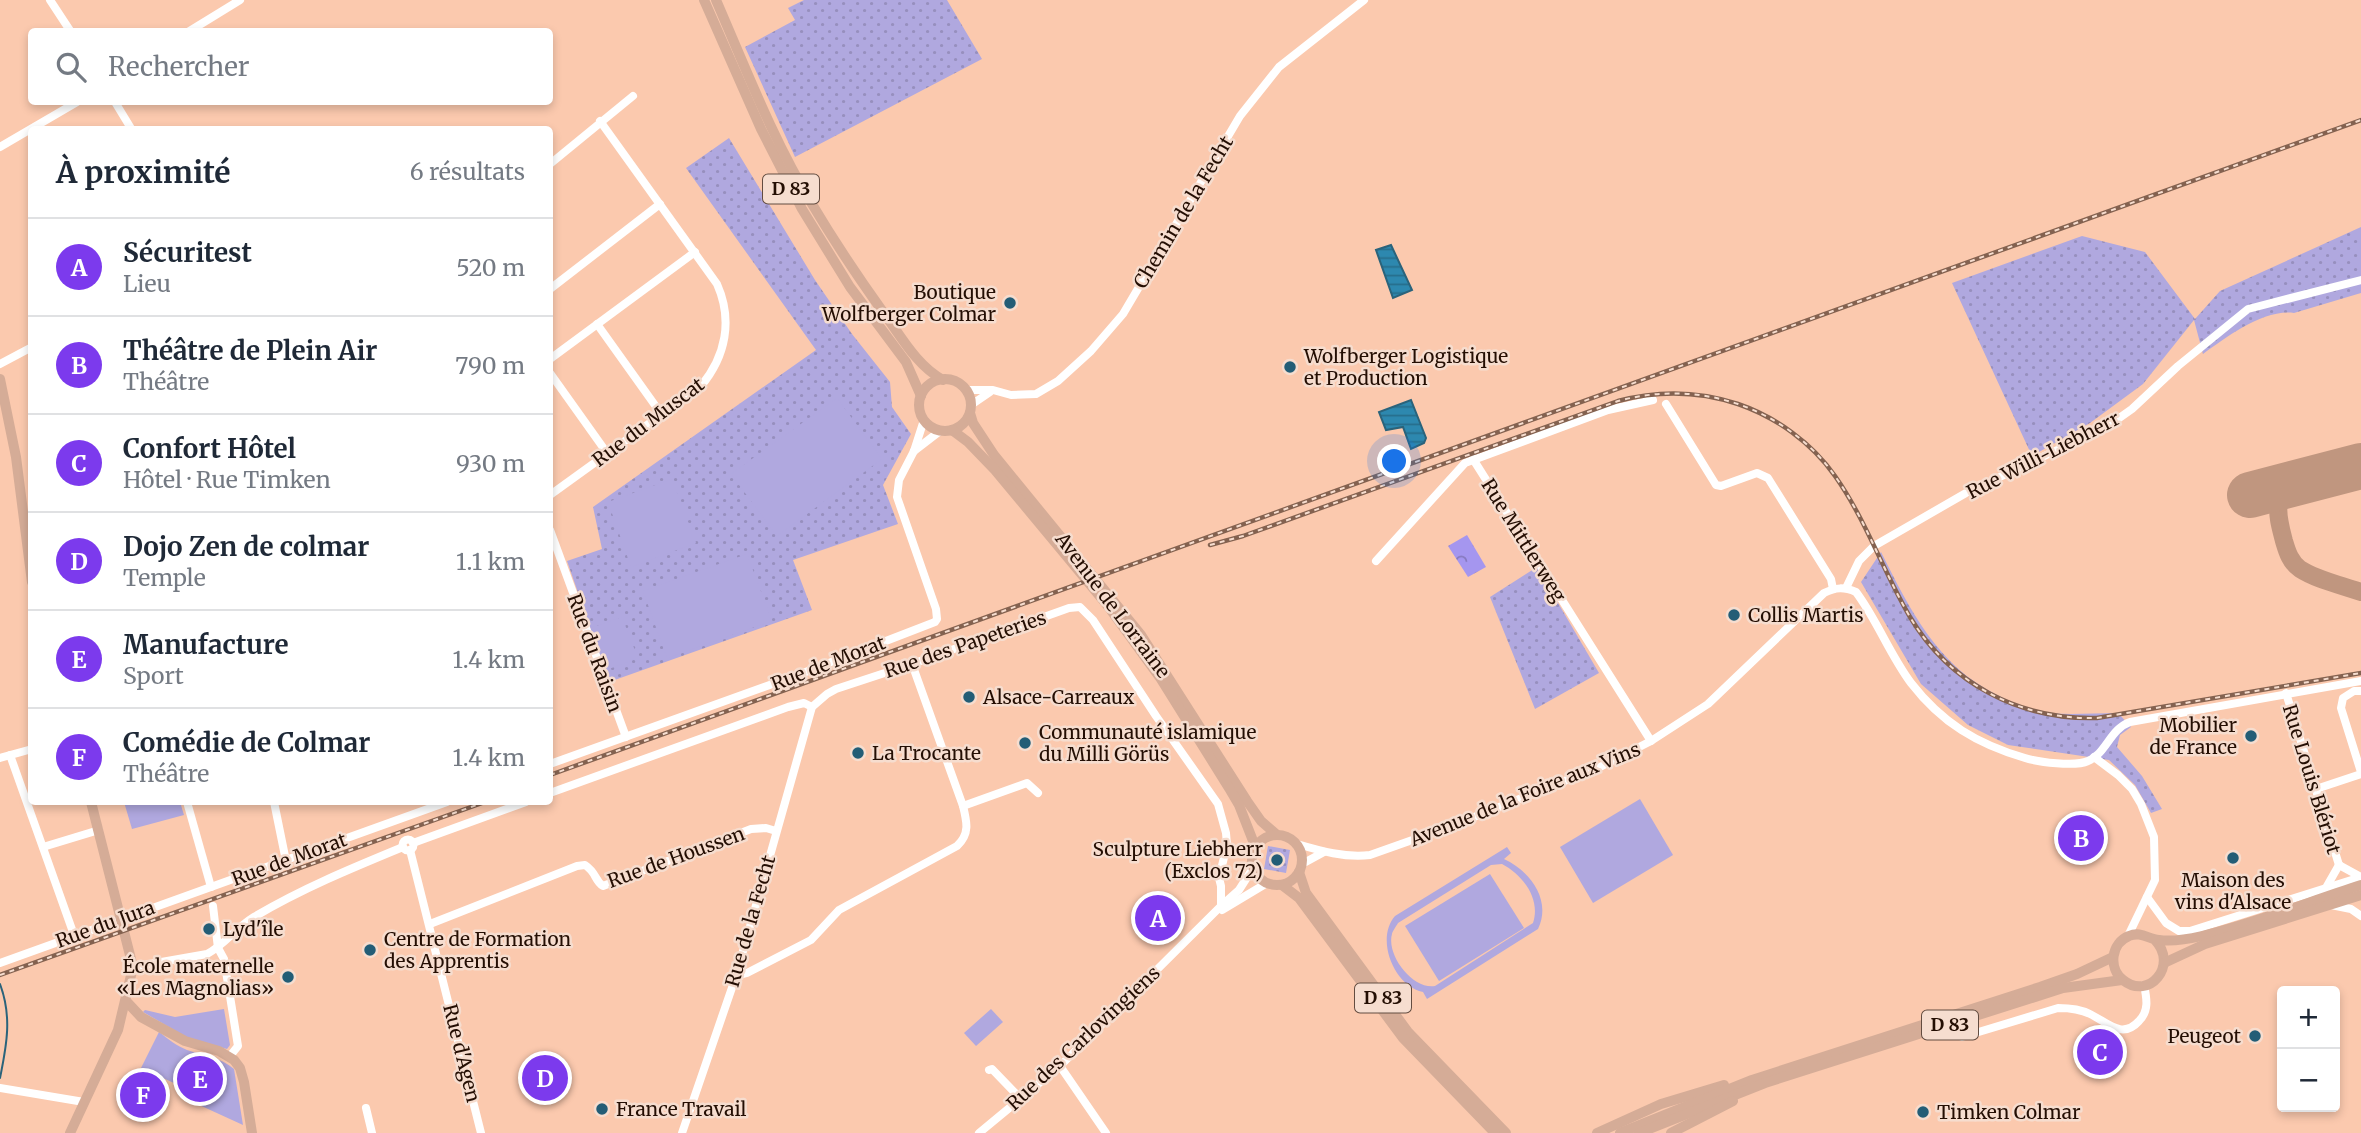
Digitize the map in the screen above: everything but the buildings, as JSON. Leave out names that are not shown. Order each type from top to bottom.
[{"type":"main road","name":"D 83","points":[[704,0],[761,128],[802,209],[850,286],[906,362],[921,396]]},
{"type":"main road","name":"D 83","points":[[716,0],[770,123],[811,203],[860,280],[914,355],[928,370],[943,380]]},
{"type":"main road","points":[[0,379],[16,457],[28,551]]},
{"type":"main road","points":[[943,380],[951,380],[965,390],[971,409],[966,421],[952,430],[940,431],[924,420],[920,404],[921,396],[930,385],[943,380]]},
{"type":"main road","name":"Avenue de Lorraine","points":[[971,409],[979,433],[994,455],[1167,674],[1254,811],[1276,834]]},
{"type":"main road","name":"Avenue de Lorraine","points":[[952,430],[968,442],[995,470],[1073,557]]},
{"type":"main road","name":"Avenue de Lorraine","points":[[1111,603],[1229,788],[1239,805],[1255,846]]},
{"type":"main road","points":[[70,1133],[121,1019],[133,968],[93,805]]},
{"type":"main road","points":[[1276,834],[1284,835],[1297,844],[1302,857],[1294,878],[1282,885],[1267,883],[1256,874],[1251,860],[1255,846],[1261,840],[1276,834]]},
{"type":"main road","name":"D 83","points":[[1300,868],[1306,893],[1408,1032],[1506,1133]]},
{"type":"main road","name":"D 83","points":[[1282,885],[1298,898],[1403,1038],[1495,1133]]},
{"type":"main road","points":[[2155,940],[2171,941],[2202,936],[2361,885]]},
{"type":"main road","points":[[2164,963],[2205,944],[2361,895]]},
{"type":"main road","points":[[2145,934],[2155,940],[2163,950],[2164,963],[2158,977],[2144,985],[2134,985],[2122,979],[2115,970],[2113,957],[2118,944],[2128,936],[2145,934]]},
{"type":"main road","name":"D 83","points":[[1620,1133],[1752,1080],[2039,987],[2077,974],[2113,957]]},
{"type":"main road","name":"D 83","points":[[1639,1133],[1741,1092],[2063,988],[2122,979]]},
{"type":"main road","points":[[126,1001],[141,1017],[185,1041],[230,1056],[242,1073],[253,1133]]},
{"type":"main road","points":[[121,1019],[141,1017]]},
{"type":"main road","name":"D 83","points":[[1671,1133],[1780,1079]]},
{"type":"main road","name":"D 83","points":[[1597,1133],[1661,1104],[1719,1086],[1752,1080]]},
{"type":"street","points":[[50,0],[68,28]]},
{"type":"street","points":[[194,28],[240,0]]},
{"type":"street","name":"Chemin de la Fecht","points":[[965,390],[993,390],[1011,395],[1036,394],[1058,381],[1091,351],[1123,314],[1240,116],[1260,89],[1279,67],[1364,0]]},
{"type":"street","points":[[553,161],[633,96]]},
{"type":"street","points":[[35,126],[71,105]]},
{"type":"street","points":[[117,105],[130,126]]},
{"type":"street","name":"Rue du Muscat","points":[[553,493],[701,386],[711,373],[723,345],[726,327],[723,297],[713,276],[600,121]]},
{"type":"street","points":[[0,147],[28,130]]},
{"type":"street","points":[[553,287],[660,204]]},
{"type":"street","points":[[553,357],[695,252]]},
{"type":"street","name":"Rue Willi-Liebherr","points":[[1846,588],[1859,561],[1874,546],[1966,493],[2108,426],[2132,409],[2178,366],[2248,309],[2361,280]]},
{"type":"street","points":[[597,324],[662,415]]},
{"type":"street","points":[[0,364],[28,349]]},
{"type":"street","points":[[553,377],[607,453]]},
{"type":"street","points":[[971,409],[993,390]]},
{"type":"street","points":[[1474,459],[1608,410],[1653,400]]},
{"type":"street","points":[[1666,404],[1716,485],[1721,486],[1756,473],[1768,478],[1831,579],[1833,589],[1846,588],[1856,592],[1910,682],[1950,722],[1993,748],[2035,761],[2080,763],[2094,757],[2115,731],[2130,722],[2361,681]]},
{"type":"street","name":"Rue de Morat","points":[[553,763],[803,673],[935,622],[936,609],[897,497],[899,480],[914,451],[924,420]]},
{"type":"street","name":"Rue de Morat","points":[[914,451],[940,431]]},
{"type":"street","name":"Rue Mittlerweg","points":[[1376,561],[1457,470],[1474,459],[1651,741]]},
{"type":"street","name":"Rue du Raisin","points":[[553,538],[626,737]]},
{"type":"street","name":"Avenue de la Foire aux Vins","points":[[1297,844],[1324,852],[1359,856],[1384,851],[1602,766],[1651,741],[1708,704],[1825,593],[1833,589]]},
{"type":"street","name":"Rue des Papeteries","points":[[812,707],[836,688],[1069,608],[1080,607],[1086,611],[1218,804],[1227,845],[1219,878],[1221,886],[1218,909]]},
{"type":"street","points":[[736,976],[802,946],[816,936],[839,910],[957,846],[963,840],[967,831],[963,806],[912,664]]},
{"type":"street","points":[[2316,789],[2361,773],[2341,708],[2343,698],[2354,691],[2361,691]]},
{"type":"street","name":"Rue Louis Blériot","points":[[2286,693],[2339,864]]},
{"type":"street","points":[[553,792],[788,707],[804,703],[812,707]]},
{"type":"street","name":"Rue de la Fecht","points":[[682,1133],[736,976],[812,707]]},
{"type":"street","points":[[0,758],[28,750]]},
{"type":"street","points":[[10,755],[74,935]]},
{"type":"street","points":[[2094,757],[2132,789],[2149,820],[2154,838],[2155,880],[2128,936]]},
{"type":"street","points":[[963,806],[1027,783],[1038,793]]},
{"type":"street","points":[[188,805],[211,887]]},
{"type":"street","points":[[275,805],[286,861]]},
{"type":"street","name":"Rue de Morat","points":[[211,887],[439,805]]},
{"type":"street","points":[[133,968],[199,956],[218,948],[231,933],[253,918],[339,874],[518,805]]},
{"type":"street","name":"Rue de Houssen","points":[[430,925],[577,866],[585,865],[594,871],[603,887],[751,829],[766,828],[776,831]]},
{"type":"street","points":[[43,847],[99,830]]},
{"type":"street","name":"Rue d'Agen","points":[[409,847],[481,1133]]},
{"type":"street","points":[[1300,868],[1324,852]]},
{"type":"street","points":[[2326,888],[2333,880],[2339,864],[2361,877]]},
{"type":"street","name":"Rue des Carlovingiens","points":[[979,1133],[1060,1066],[1239,890],[1253,868]]},
{"type":"street","points":[[2147,897],[2166,923],[2179,932],[2190,931],[2361,877]]},
{"type":"street","name":"Rue des Carlovingiens","points":[[1218,909],[1267,883]]},
{"type":"street","points":[[1221,886],[1239,890]]},
{"type":"street","name":"Rue du Jura","points":[[0,963],[211,887]]},
{"type":"street","points":[[2330,905],[2351,909],[2361,916]]},
{"type":"street","points":[[213,906],[218,948],[224,959],[238,1046],[230,1056]]},
{"type":"street","points":[[2138,916],[2145,934]]},
{"type":"street","points":[[1962,1037],[2058,1008],[2074,1009],[2092,1015],[2111,1028],[2124,1031],[2134,1027],[2145,1015],[2147,1000],[2144,985]]},
{"type":"street","points":[[1060,1066],[1106,1133]]},
{"type":"street","points":[[989,1070],[992,1069],[1020,1098]]},
{"type":"street","points":[[0,1088],[84,1102]]},
{"type":"street","points":[[366,1108],[372,1133]]},
{"type":"shaded area","points":[[804,0],[947,0],[982,59],[795,157],[745,47],[795,20],[788,8]]},
{"type":"shaded area","points":[[729,138],[815,280],[852,334],[890,382],[892,407],[911,434],[883,485],[898,524],[793,560],[812,610],[609,682],[567,561],[602,549],[593,507],[816,350],[686,168]]},
{"type":"shaded area","points":[[2361,227],[2361,293],[2294,313],[2270,315],[2234,333],[2203,354],[2194,320],[2143,384],[2090,423],[2032,456],[1952,283],[2082,236],[2145,252],[2195,319],[2220,291]]},
{"type":"shaded area","points":[[837,398],[882,459],[777,536],[731,474]]},
{"type":"shaded area","points":[[672,479],[696,543],[631,567],[608,502]]},
{"type":"shaded area","points":[[1881,552],[1927,634],[1958,668],[1976,683],[2009,701],[2041,712],[2118,713],[2131,727],[2120,735],[2117,747],[2142,776],[2162,809],[2151,813],[2135,785],[2109,760],[2008,745],[1968,725],[1921,684],[1861,582]]},
{"type":"shaded area","points":[[747,554],[772,621],[667,658],[643,591]]},
{"type":"shaded area","points":[[1537,567],[1599,673],[1535,709],[1490,597]]},
{"type":"shaded area","points":[[622,617],[638,658],[609,669],[593,627]]},
{"type":"shaded area","points":[[1640,799],[1673,855],[1593,903],[1560,847]]},
{"type":"shaded area","points":[[125,805],[181,805],[184,815],[132,829]]},
{"type":"shaded area","points":[[1268,846],[1290,850],[1286,873],[1264,869]]},
{"type":"shaded area","points":[[1507,847],[1511,853],[1504,859],[1514,864],[1530,879],[1540,897],[1542,908],[1538,929],[1427,999],[1423,992],[1404,981],[1391,960],[1387,937],[1395,916]],"holes":[[[1502,864],[1523,881],[1532,897],[1535,914],[1533,923],[1435,986],[1418,983],[1410,977],[1393,952],[1392,934],[1398,923],[1491,865]]]},
{"type":"shaded area","points":[[1490,874],[1524,928],[1439,981],[1405,926]]},
{"type":"shaded area","points":[[224,1009],[230,1045],[227,1049],[188,1038],[143,1012],[145,1010],[175,1017]]},
{"type":"shaded area","points":[[991,1009],[1003,1022],[976,1046],[964,1033]]},
{"type":"shaded area","points":[[159,1032],[183,1048],[217,1059],[234,1069],[243,1125],[184,1098],[187,1089],[141,1068]]},
{"type":"green space","points":[[1467,535],[1486,567],[1468,577],[1448,546]]},
{"type":"water","points":[[1391,245],[1412,290],[1393,298],[1376,250]]},
{"type":"water","points":[[1411,400],[1426,438],[1424,443],[1411,449],[1403,427],[1386,430],[1379,412]]},
{"type":"waterway","points":[[0,984],[7,1019],[0,1078]]},
{"type":"taxiway","points":[[2300,481],[2284,493],[2278,506],[2281,531],[2291,560],[2300,569],[2314,576],[2361,592]]},
{"type":"runway","points":[[2250,495],[2361,466]]},
{"type":"railway","points":[[553,774],[2361,120]]},
{"type":"railway","points":[[1210,545],[1243,536],[1618,401],[1649,395],[1694,394],[1752,409],[1804,442],[1826,464],[1846,493],[1900,600],[1926,641],[1966,679],[2015,705],[2068,717],[2097,718],[2361,673]]},
{"type":"railway","points":[[0,975],[477,805]]},
{"type":"place","name":"Boutique Wolfberger Colmar","points":[[1010,303]]},
{"type":"place","name":"Wolfberger Logistique et Production","points":[[1290,367]]},
{"type":"place","name":"Collis Martis","points":[[1734,615]]},
{"type":"place","name":"Alsace-Carreaux","points":[[969,697]]},
{"type":"place","name":"Mobilier de France","points":[[2251,736]]},
{"type":"place","name":"Communauté islamique du Milli Görüs","points":[[1025,743]]},
{"type":"place","name":"La Trocante","points":[[858,753]]},
{"type":"place","name":"Théâtre de Plein Air","points":[[2081,838]]},
{"type":"place","name":"Maison des vins d'Alsace","points":[[2233,858]]},
{"type":"place","name":"Sculpture Liebherr (Exclos 72)","points":[[1277,860]]},
{"type":"place","name":"Sécuritest","points":[[1158,918]]},
{"type":"place","name":"Lyd'île","points":[[209,929]]},
{"type":"place","name":"Centre de Formation des Apprentis","points":[[370,950]]},
{"type":"place","name":"École maternelle «Les Magnolias»","points":[[288,977]]},
{"type":"place","name":"Peugeot","points":[[2255,1036]]},
{"type":"place","name":"Confort Hôtel","points":[[2100,1052]]},
{"type":"place","name":"Dojo Zen de colmar","points":[[545,1078]]},
{"type":"place","name":"Manufacture","points":[[200,1079]]},
{"type":"place","name":"Comédie de Colmar","points":[[143,1095]]},
{"type":"place","name":"France Travail","points":[[602,1109]]},
{"type":"place","name":"Timken Colmar","points":[[1923,1112]]}]
